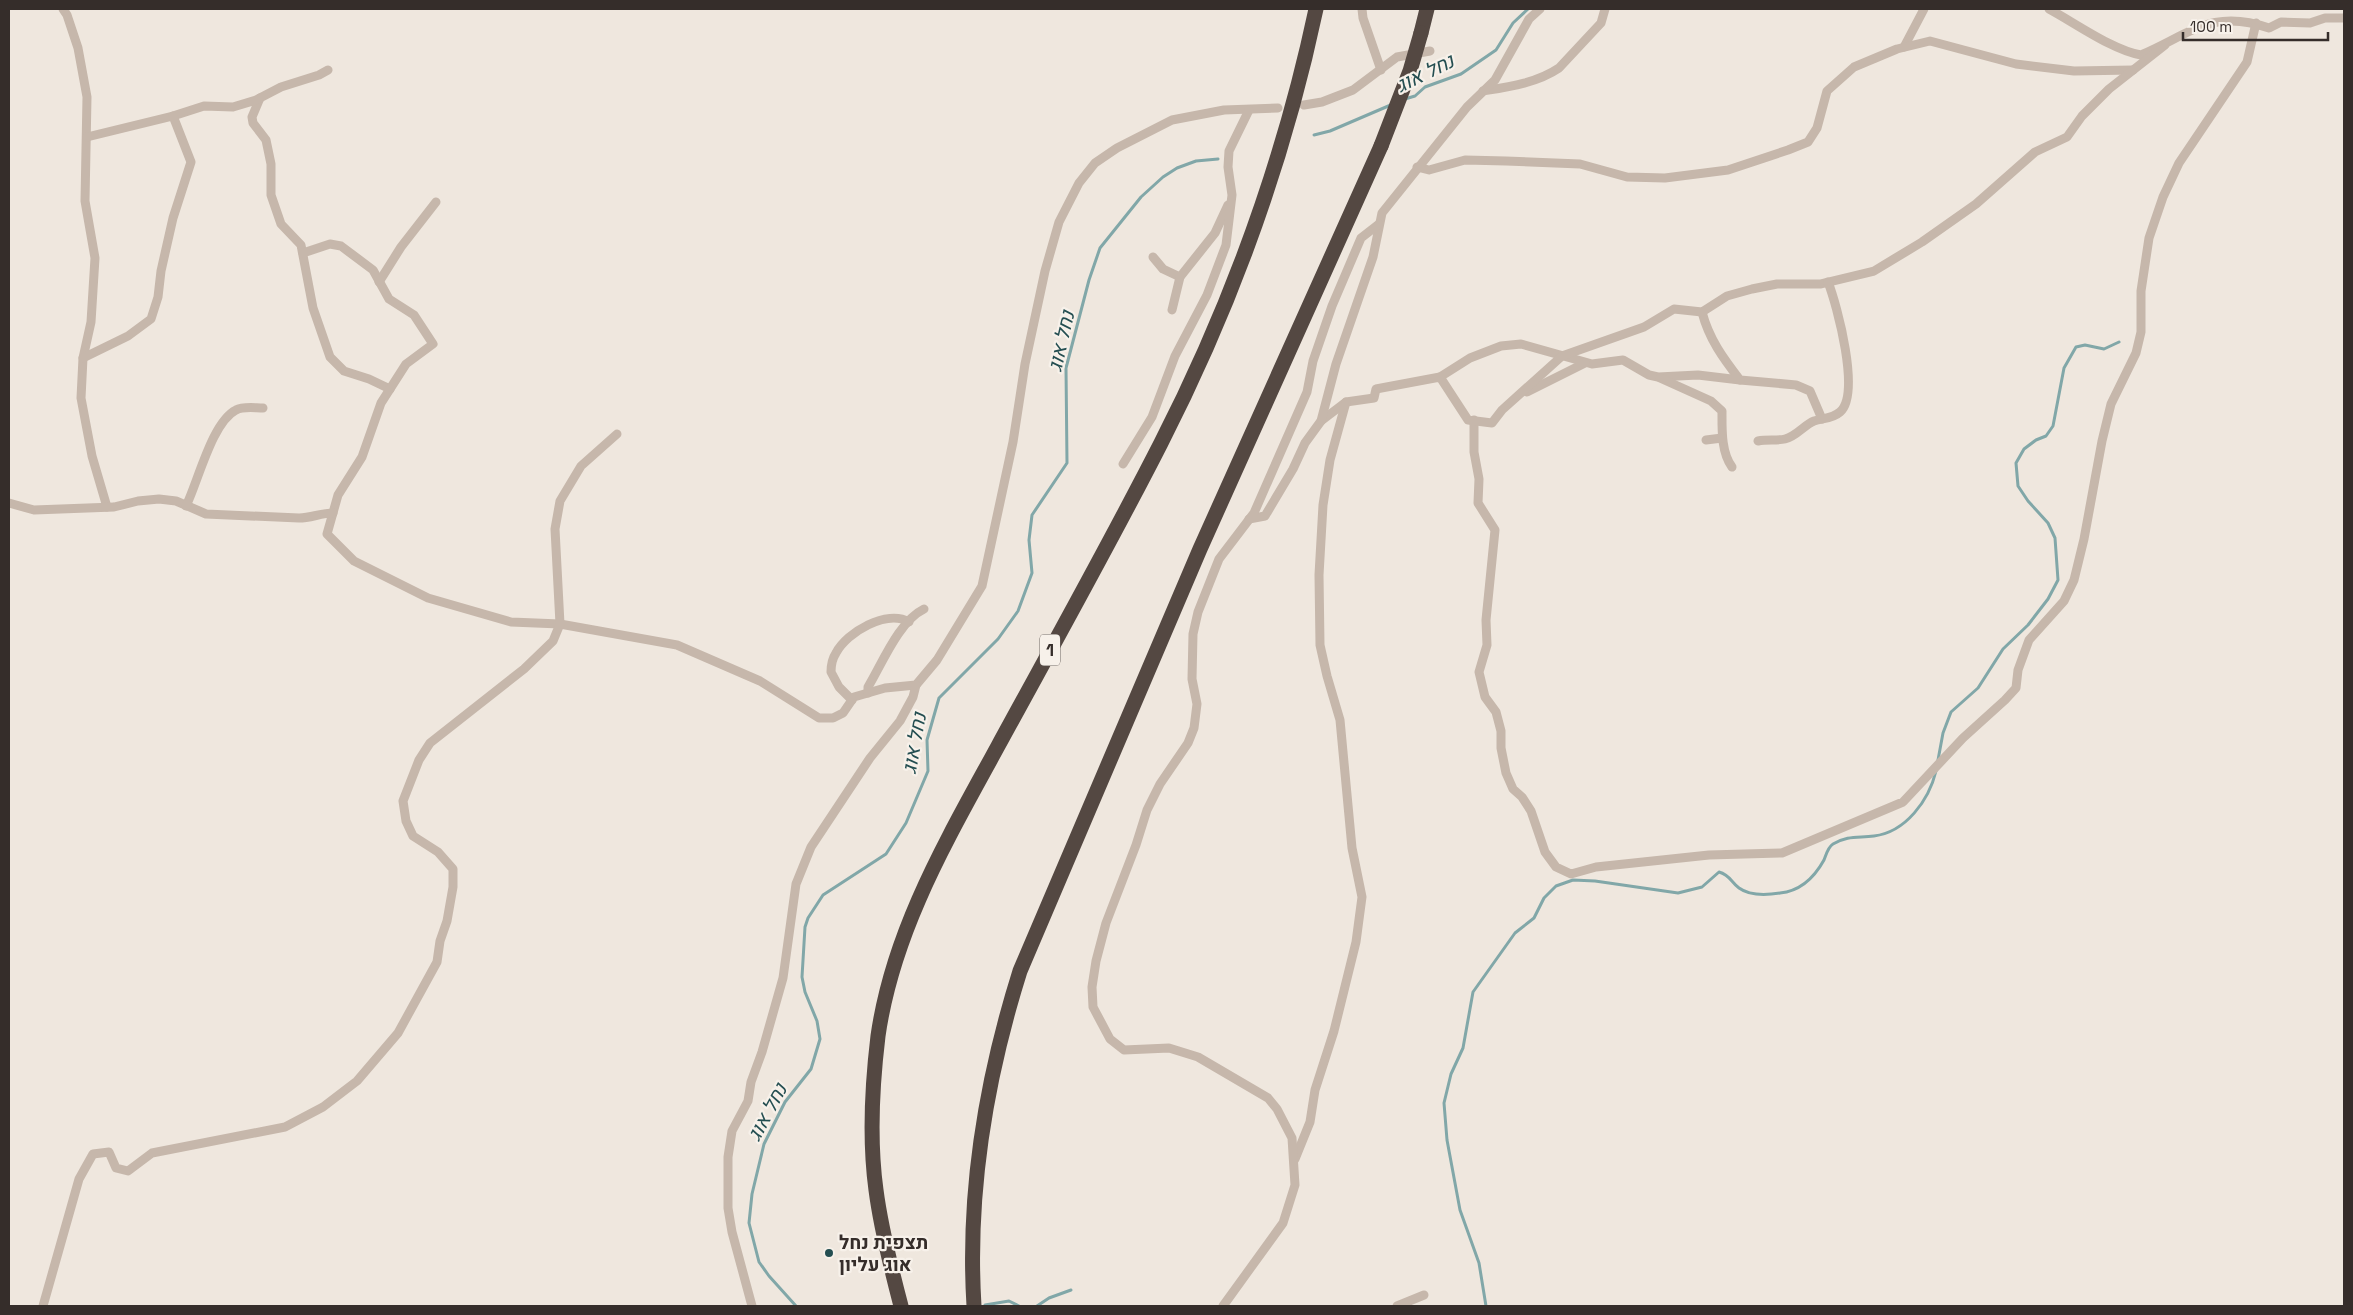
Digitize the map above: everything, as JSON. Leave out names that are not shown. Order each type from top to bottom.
[{"type":"highway","name":"1","points":[[901,1306],[877,1196],[872,1129],[874,1071],[879,1032],[894,967],[907,926],[942,851],[1152,461],[1201,360],[1248,244],[1273,171],[1302,68],[1316,9]]},
{"type":"highway","points":[[974,1306],[972,1256],[974,1205],[982,1136],[993,1068],[1004,1022],[1020,971],[1204,540],[1381,146],[1410,71],[1427,9]]},
{"type":"street","points":[[62,9],[67,15],[78,48],[87,97],[85,201],[95,258],[91,322],[83,358],[81,398],[92,456],[107,507]]},
{"type":"street","points":[[1362,9],[1363,18],[1381,70]]},
{"type":"street","points":[[1321,421],[1336,364],[1372,257],[1382,213],[1467,106],[1494,80],[1529,18],[1540,9]]},
{"type":"street","points":[[1483,91],[1512,87],[1559,68],[1601,23],[1604,9]]},
{"type":"street","points":[[1904,47],[1924,9]]},
{"type":"street","points":[[2049,9],[2132,53],[2141,55],[2165,45],[2199,26],[2230,20],[2256,23],[2269,28],[2280,22],[2310,23],[2325,18],[2344,18]]},
{"type":"street","points":[[2325,18],[2333,9]]},
{"type":"street","points":[[1474,420],[1474,452],[1479,480],[1478,503],[1494,530],[1486,620],[1486,645],[1479,672],[1485,697],[1496,712],[1501,730],[1500,748],[1506,773],[1513,789],[1522,797],[1531,811],[1545,852],[1556,868],[1571,874],[1596,867],[1709,855],[1782,853],[1902,802],[1963,738],[2016,688],[2018,670],[2029,640],[2064,601],[2084,539],[2102,441],[2111,404],[2136,353],[2141,332],[2141,290],[2149,238],[2163,197],[2179,163],[2247,62],[2256,23]]},
{"type":"street","points":[[1417,167],[1429,170],[1465,160],[1580,164],[1627,177],[1665,178],[1728,170],[1808,142],[1817,128],[1827,91],[1854,68],[1904,47],[1930,41],[2016,64],[2074,71],[2133,70]]},
{"type":"street","points":[[1440,377],[1468,420],[1492,423],[1502,410],[1562,356],[1644,327],[1674,309],[1702,312],[1727,296],[1752,289],[1777,284],[1820,284],[1874,271],[1922,242],[1976,204],[2036,152],[2067,137],[2082,116],[2109,89],[2165,45]]},
{"type":"street","points":[[1304,105],[1322,102],[1353,90],[1398,57],[1430,51]]},
{"type":"street","points":[[87,137],[131,127],[149,120],[173,116],[204,106],[233,107],[328,70]]},
{"type":"street","points":[[260,98],[252,117],[253,122],[266,140],[271,164],[271,195],[281,224],[302,245],[313,308],[330,357],[344,371],[369,379],[390,390]]},
{"type":"street","points":[[752,1306],[737,1257],[728,1208],[728,1157],[732,1131],[748,1101],[751,1082],[762,1052],[783,978],[796,884],[811,847],[870,758],[900,721],[913,697],[916,685],[937,660],[982,586],[1013,442],[1025,364],[1045,271],[1059,222],[1079,184],[1095,163],[1117,148],[1172,120],[1224,110],[1278,108]]},
{"type":"street","points":[[1123,464],[1152,416],[1176,356],[1207,295],[1226,245],[1232,195],[1228,167],[1229,150],[1249,110]]},
{"type":"street","points":[[83,358],[128,336],[151,319],[158,297],[161,271],[167,252],[173,218],[191,162],[173,116]]},
{"type":"street","points":[[1172,310],[1180,277],[1215,233],[1232,195]]},
{"type":"street","points":[[379,282],[401,247],[436,202]]},
{"type":"street","points":[[1223,1306],[1283,1223],[1295,1186],[1295,1160],[1292,1138],[1287,1126],[1268,1098],[1253,1087],[1187,1052],[1169,1048],[1124,1050],[1110,1039],[1100,1024],[1093,1007],[1092,987],[1106,923],[1133,853],[1146,810],[1160,784],[1188,743],[1194,728],[1198,704],[1192,678],[1193,634],[1198,612],[1219,559],[1249,519],[1307,392],[1313,361],[1332,306],[1361,238],[1380,224]]},
{"type":"street","points":[[303,253],[330,244],[341,246],[373,270],[389,299],[414,315],[433,344],[406,364],[381,404],[362,457],[338,495],[327,534],[354,561],[420,594],[511,622],[560,624],[677,644],[760,681],[819,718],[833,718],[843,712],[854,697],[885,688],[916,685]]},
{"type":"street","points":[[1153,258],[1163,269],[1180,277]]},
{"type":"street","points":[[1758,441],[1785,439],[1813,422],[1829,418],[1841,412],[1847,398],[1849,384],[1836,303],[1828,282]]},
{"type":"street","points":[[1702,312],[1706,331],[1740,380]]},
{"type":"street","points":[[1249,519],[1265,516],[1293,469],[1305,443],[1321,421],[1346,402],[1374,398],[1376,389],[1440,377],[1470,358],[1501,346],[1521,344],[1592,364],[1623,360],[1649,374],[1658,376],[1712,401],[1722,411],[1722,438],[1727,460],[1732,467]]},
{"type":"street","points":[[1519,396],[1585,363]]},
{"type":"street","points":[[1658,376],[1698,375],[1796,385],[1810,391],[1822,419]]},
{"type":"street","points":[[1295,1160],[1310,1122],[1314,1090],[1334,1031],[1356,942],[1362,897],[1352,848],[1340,720],[1320,645],[1323,505],[1330,460],[1346,402]]},
{"type":"street","points":[[186,506],[214,437],[228,415],[238,408],[263,408]]},
{"type":"street","points":[[43,1306],[79,1179],[93,1154],[109,1152],[116,1168],[128,1171],[152,1153],[285,1127],[323,1107],[358,1082],[398,1033],[437,962],[453,887],[453,869],[438,852],[413,836],[406,821],[403,801],[419,760],[430,743],[542,654],[553,641],[560,624],[555,530],[560,501],[581,466],[617,434]]},
{"type":"street","points":[[1706,440],[1722,438]]},
{"type":"street","points":[[9,503],[34,510],[107,507],[159,499],[176,501],[206,514],[310,518],[318,513],[333,513]]},
{"type":"street","points":[[868,693],[868,687],[893,642],[908,622],[917,613],[924,610]]},
{"type":"street","points":[[852,700],[839,687],[831,672],[836,652],[853,634],[867,625],[891,617],[901,617],[908,622]]},
{"type":"street","points":[[1397,1306],[1424,1295]]},
{"type":"waterway","name":"נחל אוג","points":[[1405,99],[1415,96],[1425,87],[1461,74],[1496,50],[1513,23],[1528,9]]},
{"type":"waterway","name":"נחל אוג","points":[[1314,135],[1330,131],[1393,104]]},
{"type":"waterway","name":"נחל אוג","points":[[796,1306],[759,1262],[749,1223],[752,1194],[764,1144],[785,1102],[811,1069],[820,1039],[817,1021],[805,992],[802,977],[805,927],[808,918],[823,895],[886,854],[906,823],[928,771],[927,740],[939,698],[998,639],[1018,611],[1032,573],[1029,540],[1032,515],[1067,463],[1066,368],[1089,280],[1100,248],[1141,197],[1163,177],[1177,168],[1196,161],[1218,159]]},
{"type":"waterway","points":[[1938,760],[1943,733],[1951,712],[1978,688],[2003,649],[2028,625],[2048,599],[2058,580],[2055,538],[2048,523],[2028,501],[2018,486],[2016,463],[2024,449],[2036,440],[2046,436],[2053,426],[2064,368],[2076,347],[2085,345],[2104,349],[2119,342]]},
{"type":"waterway","points":[[1486,1306],[1479,1263],[1460,1210],[1447,1140],[1444,1103],[1451,1074],[1463,1048],[1473,992],[1515,933],[1534,918],[1544,898],[1556,886],[1573,880],[1595,881],[1678,893],[1702,887],[1719,872],[1723,873],[1743,891],[1754,894],[1788,892],[1801,886],[1811,878],[1820,867],[1831,845],[1848,838],[1886,833],[1906,821],[1922,803],[1933,782],[1936,771]]},
{"type":"waterway","points":[[1037,1306],[1049,1298],[1071,1290]]},
{"type":"waterway","points":[[985,1305],[1009,1301],[1019,1306]]},
{"type":"place","name":"תצפית נחל אוג עליון","points":[[829,1253]]}]
